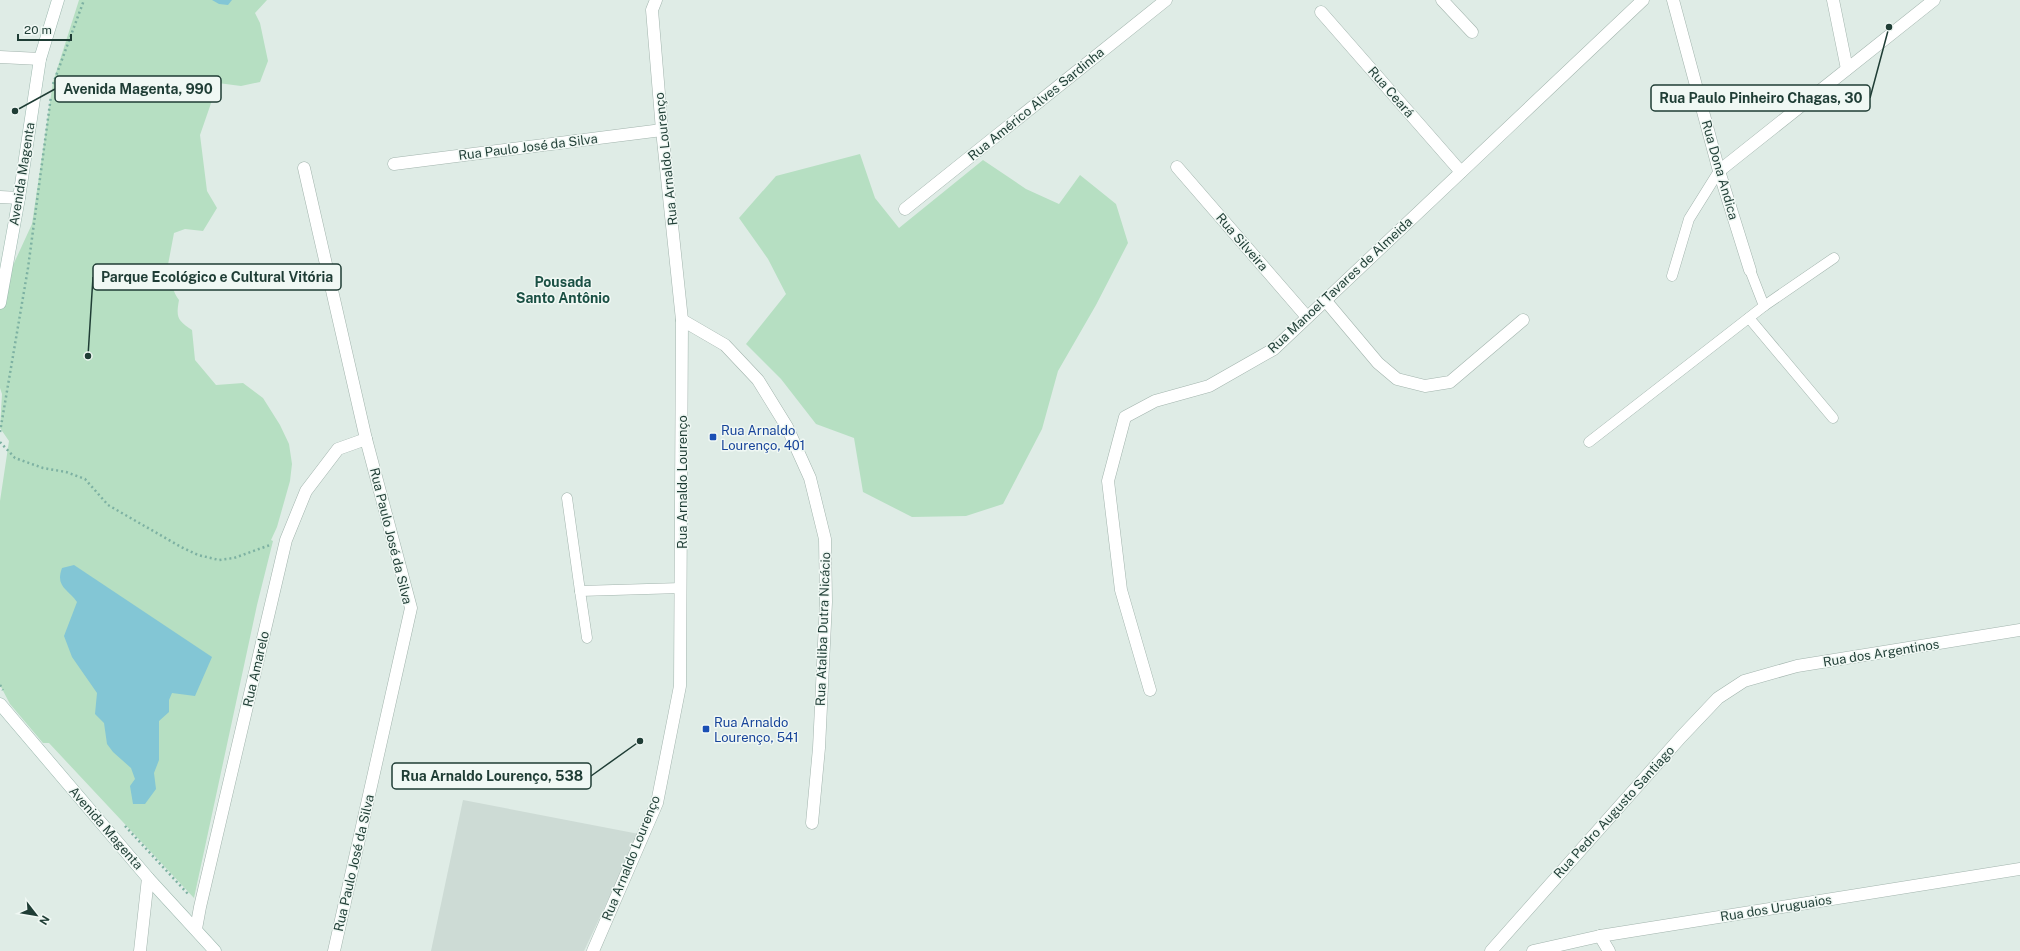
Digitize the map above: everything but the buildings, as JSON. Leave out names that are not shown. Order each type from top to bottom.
[{"type":"street","name":"Avenida Magenta","points":[[0,303],[19,198],[40,59],[58,0]]},
{"type":"street","name":"Rua Arnaldo Lourenço","points":[[593,951],[657,803],[680,686],[682,320],[662,130],[652,10],[656,0]]},
{"type":"street","name":"Rua Américo Alves Sardinha","points":[[905,209],[1166,0]]},
{"type":"street","points":[[1442,0],[1472,32]]},
{"type":"street","name":"Rua Manoel Tavares de Almeida","points":[[1150,690],[1121,590],[1108,481],[1125,416],[1155,400],[1209,386],[1274,349],[1644,0]]},
{"type":"street","name":"Rua Dona Andica","points":[[1673,0],[1719,171],[1750,270]]},
{"type":"street","points":[[1833,0],[1847,69]]},
{"type":"street","points":[[1719,171],[1934,0]]},
{"type":"street","name":"Rua Ceará","points":[[1321,12],[1460,172]]},
{"type":"street","points":[[0,57],[40,59]]},
{"type":"street","name":"Rua Paulo José da Silva","points":[[394,164],[662,130]]},
{"type":"street","name":"Rua Silveira","points":[[1177,167],[1307,317]]},
{"type":"street","name":"Rua Paulo José da Silva","points":[[304,168],[366,439],[411,608],[334,951]]},
{"type":"street","points":[[0,198],[19,198]]},
{"type":"street","points":[[1325,300],[1378,363],[1397,379],[1425,386],[1450,382],[1523,320]]},
{"type":"street","name":"Rua Ataliba Dutra Nicácio","points":[[682,320],[725,346],[758,380],[788,427],[812,486],[825,539],[826,602],[820,748],[812,823]]},
{"type":"street","name":"Rua Amarelo","points":[[196,929],[286,540],[306,491],[338,449],[366,439]]},
{"type":"street","name":"Rua dos Argentinos","points":[[1744,681],[1797,666],[2020,630]]},
{"type":"street","name":"Rua Pedro Augusto Santiago","points":[[1491,951],[1681,737],[1718,698],[1744,681]]},
{"type":"street","name":"Avenida Magenta","points":[[0,704],[148,878],[215,951]]},
{"type":"street","name":"Rua dos Uruguaios","points":[[1533,951],[1600,936],[2019,870]]},
{"type":"street","points":[[140,951],[148,878]]},
{"type":"street","points":[[1600,936],[1609,951]]},
{"type":"lane","points":[[1672,276],[1689,219],[1719,171]]},
{"type":"lane","points":[[1589,442],[1764,306],[1834,258]]},
{"type":"lane","points":[[1750,270],[1764,306]]},
{"type":"lane","points":[[1749,318],[1833,418]]},
{"type":"lane","points":[[567,498],[587,638]]},
{"type":"lane","points":[[580,591],[681,588]]},
{"type":"path","points":[[0,432],[28,268],[53,82],[84,0]]},
{"type":"path","points":[[0,442],[15,458],[43,468],[66,472],[85,479],[108,505],[181,547],[198,555],[219,560],[234,558],[286,540]]},
{"type":"shaded area","points":[[463,800],[639,834],[584,951],[431,951]]},
{"type":"green space","points":[[79,0],[267,0],[255,13],[260,23],[268,61],[260,82],[241,86],[218,83],[200,135],[207,191],[217,208],[203,231],[185,229],[174,233],[167,270],[171,278],[174,292],[179,300],[179,318],[192,330],[195,360],[216,385],[243,383],[263,398],[280,425],[289,444],[292,464],[290,481],[277,527],[271,540],[273,541],[257,605],[194,898],[49,743],[43,743],[10,704],[0,685],[0,501],[9,441],[0,428],[2,394],[0,388],[0,305],[3,287],[32,224],[53,82]]},
{"type":"green space","points":[[860,154],[875,198],[899,228],[983,160],[1026,189],[1059,204],[1080,175],[1116,204],[1128,243],[1096,305],[1058,371],[1042,429],[1003,504],[966,516],[912,517],[863,492],[854,438],[816,424],[781,379],[746,344],[786,294],[768,259],[739,218],[776,176]]},
{"type":"water","points":[[212,0],[232,0],[228,5],[219,4]]},
{"type":"water","points":[[74,565],[212,657],[195,696],[172,693],[169,700],[169,712],[159,721],[159,760],[154,773],[156,789],[145,804],[133,804],[130,786],[135,779],[131,768],[113,752],[107,744],[104,723],[95,714],[97,693],[72,657],[64,636],[77,602],[61,584],[60,574],[62,568]]},
{"type":"place","name":"Rua Paulo Pinheiro Chagas, 30","points":[[1889,27]]},
{"type":"place","name":"Avenida Magenta, 990","points":[[15,111]]},
{"type":"place","name":"Parque Ecológico e Cultural Vitória","points":[[88,356]]},
{"type":"place","name":"Rua Arnaldo Lourenço, 401","points":[[713,437]]},
{"type":"place","name":"Rua Arnaldo Lourenço, 541","points":[[706,729]]},
{"type":"place","name":"Rua Arnaldo Lourenço, 538","points":[[640,741]]},
{"type":"district","name":"Pousada Santo Antônio","points":[[563,290]]}]
